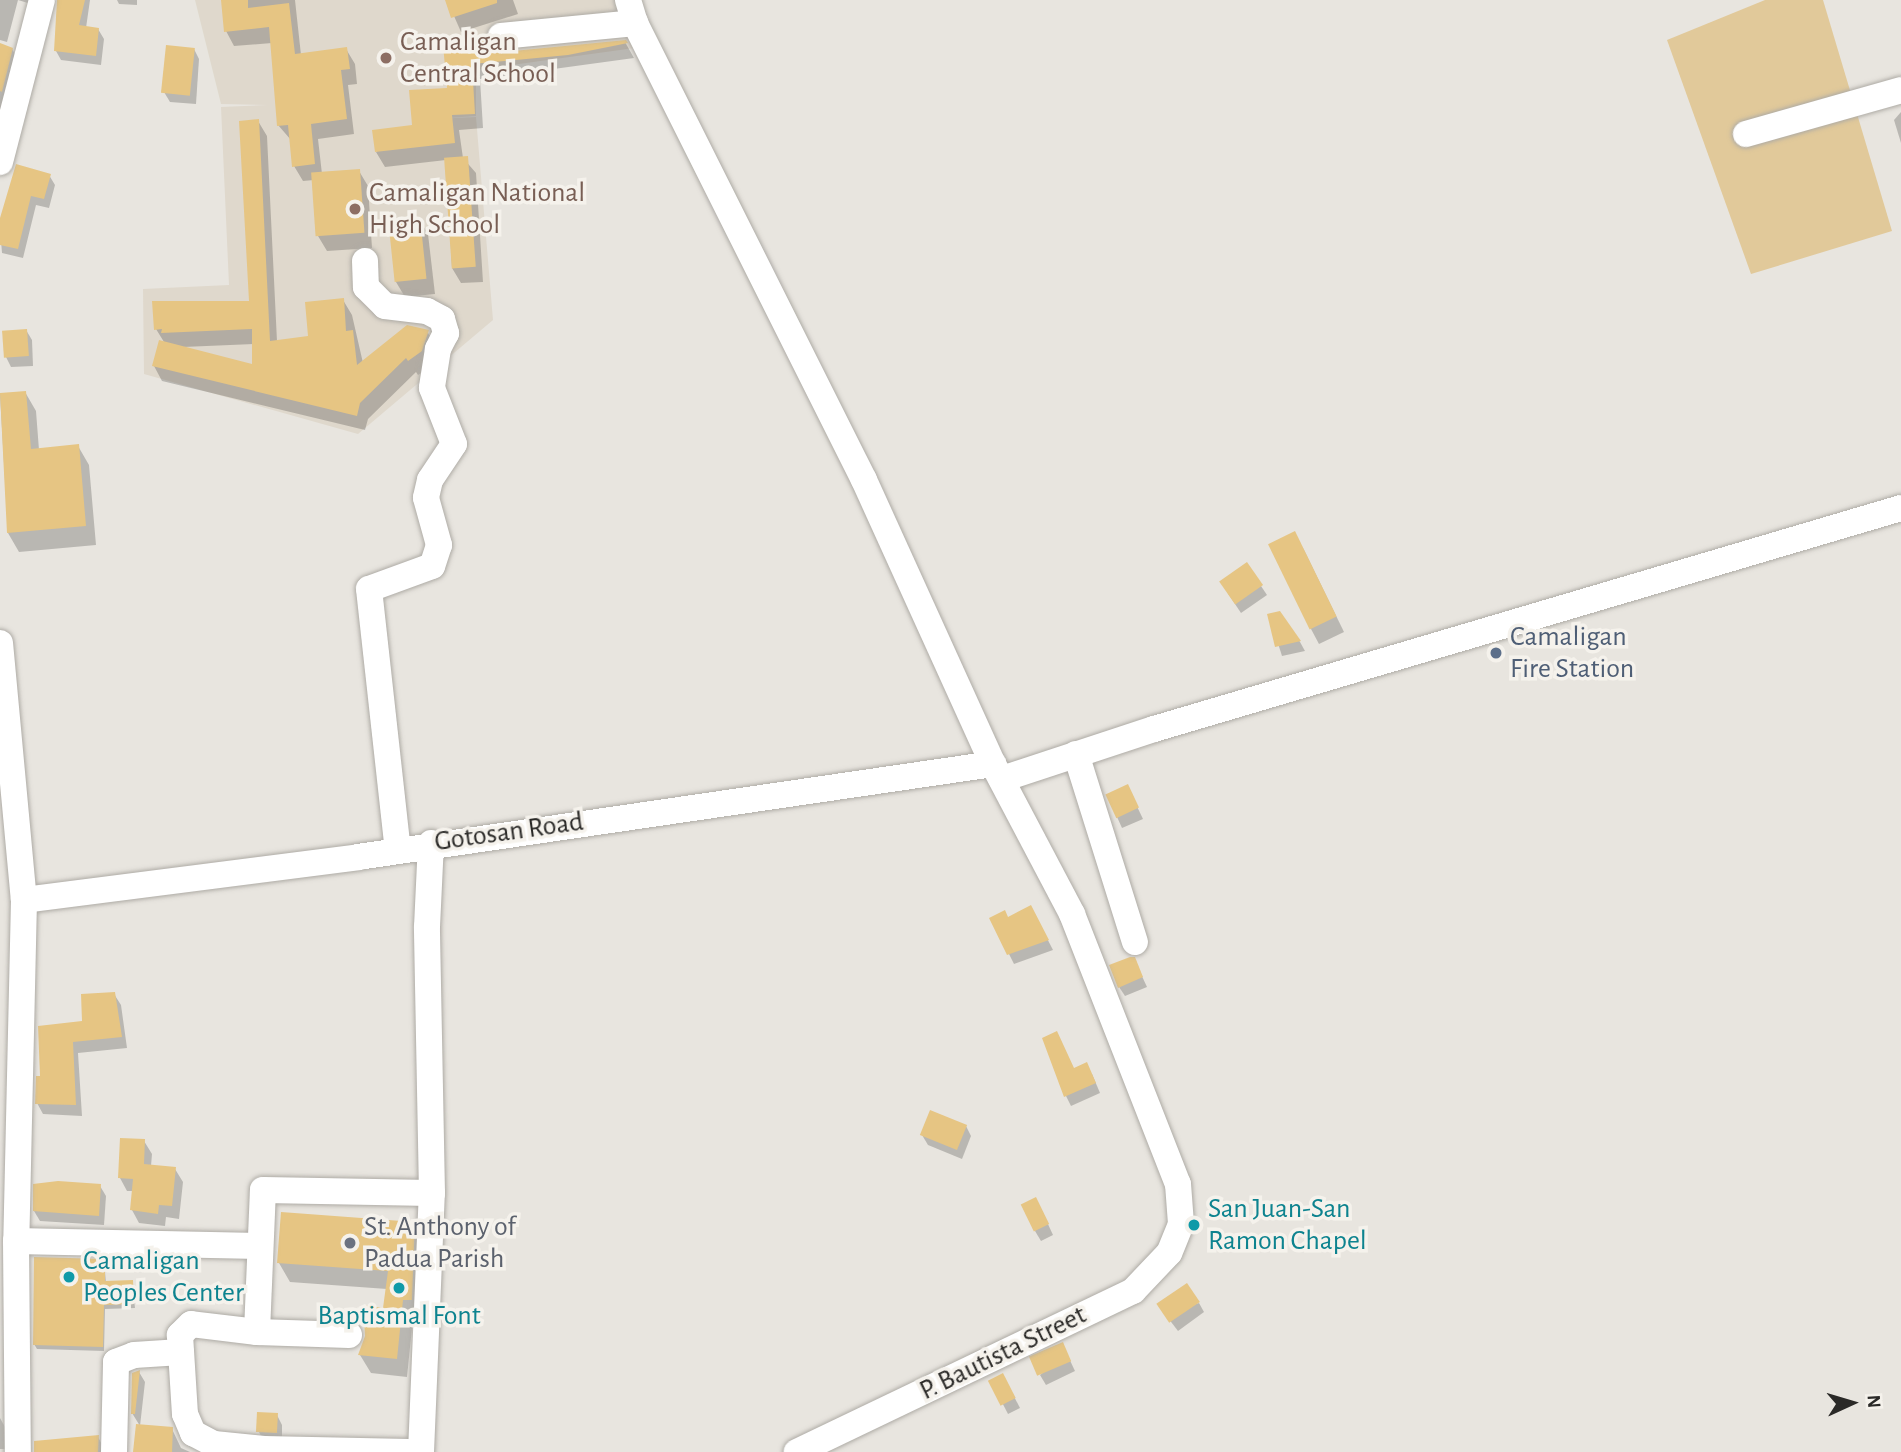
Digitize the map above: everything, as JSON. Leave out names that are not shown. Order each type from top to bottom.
[{"type":"street","points":[[0,162],[41,0]]},
{"type":"street","points":[[501,36],[631,12],[864,480],[998,771]]},
{"type":"street","points":[[1746,134],[1901,90]]},
{"type":"street","points":[[365,261],[366,288],[385,306],[427,311],[442,318],[446,333],[438,349],[432,388],[454,444],[430,480],[426,498],[439,545],[432,566],[369,589],[398,850]]},
{"type":"street","name":"Gotosan Road","points":[[24,900],[398,850],[430,843],[998,771],[1076,754],[1901,508]]},
{"type":"street","points":[[0,643],[24,900],[10,1251],[18,1452]]},
{"type":"street","points":[[1076,754],[1135,942]]},
{"type":"street","name":"P. Bautista Street","points":[[797,1452],[1133,1291],[1169,1253],[1181,1224],[1178,1184],[1072,914],[998,771]]},
{"type":"street","points":[[421,1452],[432,1193],[427,927],[430,843]]},
{"type":"street","points":[[257,1332],[263,1190],[432,1193]]},
{"type":"street","points":[[10,1251],[259,1246]]},
{"type":"street","points":[[349,1335],[257,1332],[191,1324],[180,1335],[185,1414],[192,1433],[214,1444],[408,1452]]},
{"type":"street","points":[[114,1452],[116,1362],[134,1355],[181,1352]]},
{"type":"shaded area","name":"Camaligan National High School","points":[[195,0],[632,0],[649,46],[476,70],[476,116],[434,119],[476,117],[493,320],[358,434],[144,374],[143,289],[229,285],[221,107],[268,105],[221,104]]},
{"type":"shaded area","points":[[1765,0],[1823,0],[1892,231],[1751,274],[1667,40]]},
{"type":"building","points":[[57,0],[85,0],[79,25],[99,28],[96,56],[54,51]]},
{"type":"building","points":[[221,0],[248,0],[248,8],[289,3],[295,54],[347,47],[350,69],[341,70],[347,119],[311,124],[315,164],[292,167],[288,125],[277,126],[269,27],[224,32]]},
{"type":"building","points":[[445,0],[497,0],[497,3],[451,18]]},
{"type":"building","points":[[626,40],[628,43],[568,55],[472,64],[475,114],[452,115],[455,143],[375,152],[372,130],[412,125],[409,90],[447,88],[443,45],[486,41],[503,52]]},
{"type":"building","points":[[0,43],[13,48],[2,92],[0,91]]},
{"type":"building","points":[[166,45],[195,48],[190,96],[161,93]]},
{"type":"building","points":[[259,119],[270,341],[308,336],[305,302],[344,298],[346,331],[353,330],[357,365],[407,325],[429,330],[422,351],[408,361],[406,358],[360,403],[357,416],[152,366],[159,340],[252,364],[252,329],[161,333],[162,329],[154,330],[152,301],[249,301],[239,121]]},
{"type":"building","points":[[468,156],[476,267],[452,268],[444,158]]},
{"type":"building","points":[[16,164],[51,174],[44,199],[31,196],[18,249],[0,245],[0,218]]},
{"type":"building","points":[[360,169],[364,233],[316,236],[311,172]]},
{"type":"building","points":[[420,217],[426,279],[395,282],[388,220]]},
{"type":"building","points":[[27,329],[29,356],[4,358],[2,331]]},
{"type":"building","points":[[26,391],[31,449],[79,444],[86,526],[7,533],[0,393]]},
{"type":"building","points":[[1295,531],[1337,616],[1310,630],[1268,544]]},
{"type":"building","points":[[1247,562],[1263,585],[1235,604],[1219,582]]},
{"type":"building","points":[[1280,611],[1301,641],[1275,647],[1267,614]]},
{"type":"building","points":[[1128,784],[1139,808],[1116,818],[1105,795]]},
{"type":"building","points":[[1031,905],[1049,940],[1007,955],[989,918],[1005,910],[1008,917]]},
{"type":"building","points":[[1135,957],[1143,977],[1118,988],[1109,965]]},
{"type":"building","points":[[115,992],[122,1037],[73,1042],[76,1105],[35,1104],[36,1076],[40,1076],[38,1026],[82,1021],[81,994]]},
{"type":"building","points":[[1057,1031],[1074,1068],[1087,1062],[1096,1083],[1064,1097],[1042,1038]]},
{"type":"building","points":[[930,1110],[967,1125],[957,1150],[920,1135]]},
{"type":"building","points":[[120,1138],[145,1139],[144,1164],[176,1167],[172,1206],[159,1205],[158,1214],[130,1210],[133,1179],[118,1178]]},
{"type":"building","points":[[58,1181],[101,1184],[99,1216],[33,1211],[33,1184]]},
{"type":"building","points":[[1036,1197],[1049,1224],[1034,1231],[1021,1204]]},
{"type":"building","name":"St. Anthony of Padua Parish","points":[[281,1212],[415,1222],[412,1300],[403,1300],[397,1359],[358,1355],[365,1336],[363,1305],[383,1308],[388,1271],[277,1263]]},
{"type":"building","name":"Camaligan Peoples Center","points":[[34,1257],[105,1259],[105,1281],[133,1280],[134,1304],[104,1305],[103,1347],[33,1345]]},
{"type":"building","points":[[1187,1283],[1200,1302],[1169,1323],[1156,1304]]},
{"type":"building","points":[[1063,1342],[1071,1361],[1037,1376],[1029,1356]]},
{"type":"building","points":[[140,1370],[135,1414],[131,1414],[132,1373]]},
{"type":"building","points":[[1003,1373],[1016,1398],[1001,1406],[988,1381]]},
{"type":"building","points":[[257,1412],[278,1413],[277,1433],[256,1432]]},
{"type":"building","points":[[136,1424],[173,1427],[172,1452],[133,1452]]},
{"type":"building","points":[[99,1435],[98,1452],[34,1452],[34,1441]]},
{"type":"place","name":"Camaligan Central School","points":[[386,58]]},
{"type":"place","name":"Camaligan National High School","points":[[355,209]]},
{"type":"place","name":"Camaligan Fire Station","points":[[1496,653]]},
{"type":"place","name":"San Juan-San Ramon Chapel","points":[[1194,1225]]},
{"type":"place","name":"St. Anthony of Padua Parish","points":[[350,1243]]},
{"type":"place","name":"Camaligan Peoples Center","points":[[69,1277]]},
{"type":"place","name":"Baptismal Font","points":[[399,1288]]}]
